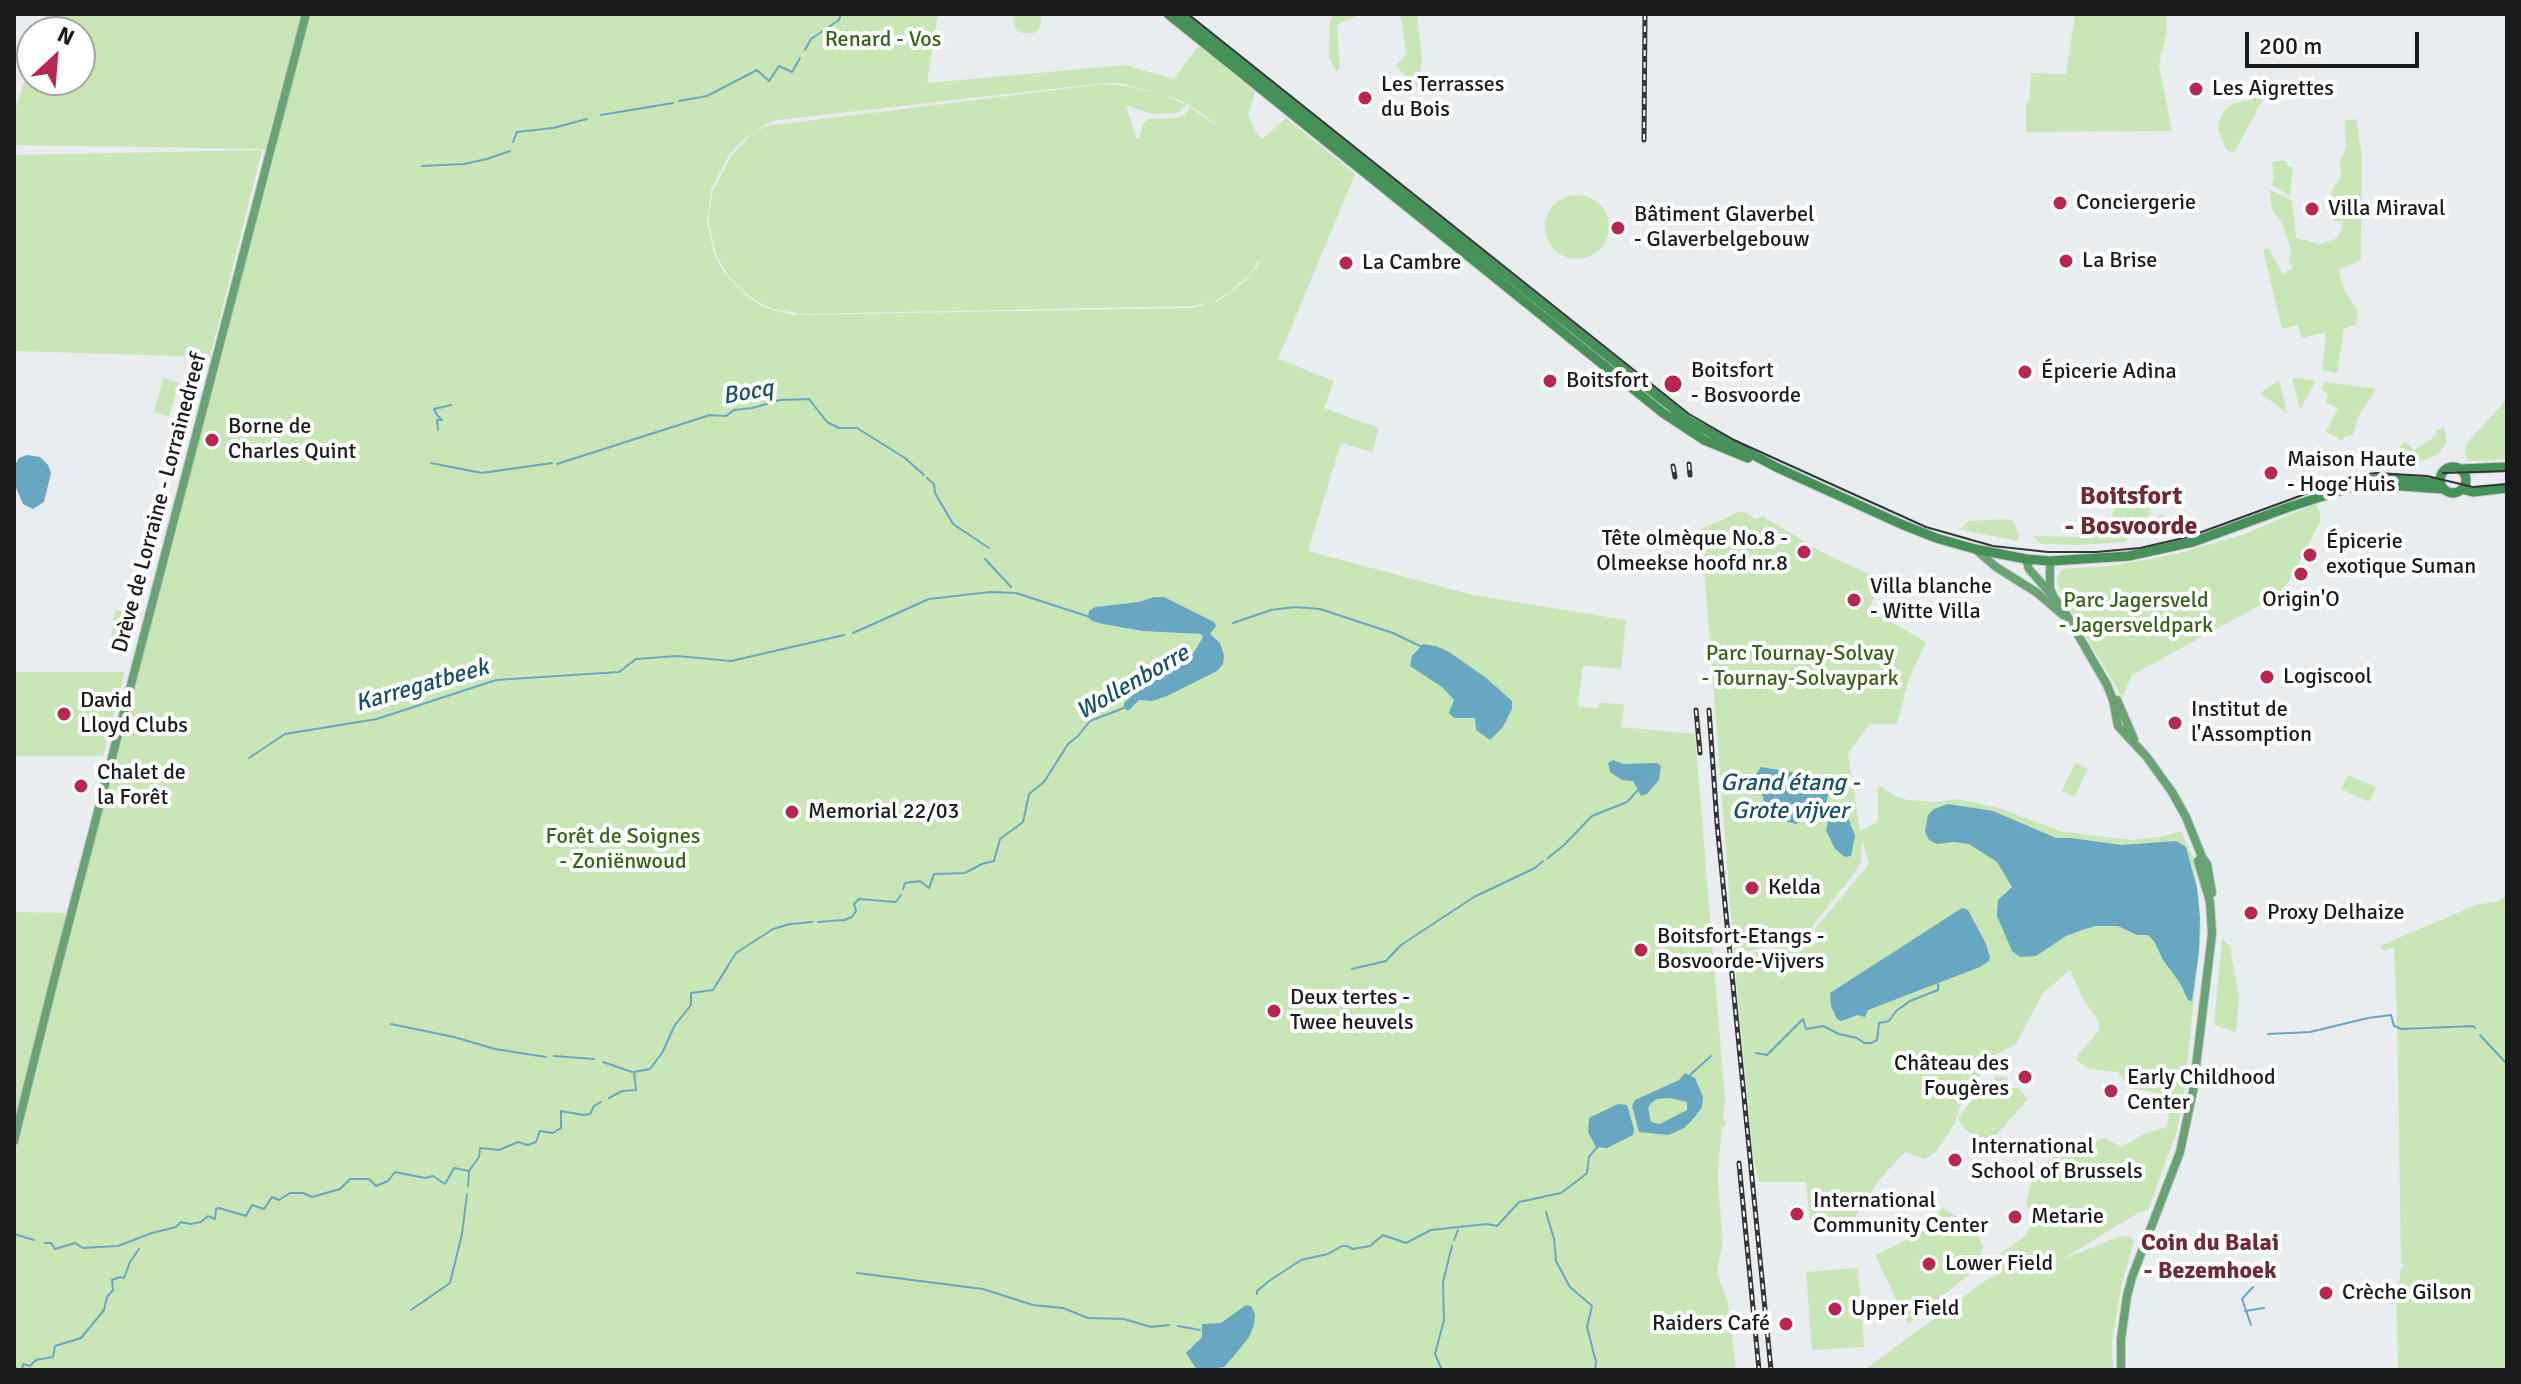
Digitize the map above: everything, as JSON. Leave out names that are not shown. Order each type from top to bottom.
[{"type":"main road","name":"Drève de Lorraine - Lorrainedreef","points":[[14,1141],[306,14]]},
{"type":"main road","points":[[1168,14],[1670,408],[1722,444],[1936,538],[2026,559],[2096,559],[2163,550],[2218,534],[2343,485],[2366,480],[2383,478],[2442,486],[2454,493],[2462,489],[2466,479],[2461,469]]},
{"type":"main road","points":[[1180,14],[1354,159]]},
{"type":"main road","points":[[2442,486],[2441,474],[2447,467],[2507,467]]},
{"type":"main road","points":[[2462,489],[2473,492],[2507,488]]},
{"type":"main road","points":[[1975,549],[1996,567],[2036,592],[2066,619]]},
{"type":"main road","points":[[2026,559],[2029,569],[2053,596]]},
{"type":"main road","points":[[2050,561],[2053,596],[2117,701],[2126,724],[2179,804],[2207,864],[2212,893],[2212,934],[2187,1127],[2132,1277],[2123,1317],[2121,1370]]},
{"type":"main road","points":[[2110,692],[2120,729],[2146,756]]},
{"type":"green space","name":"Forêt de Soignes - Zoniënwoud","points":[[46,14],[938,14],[927,83],[1125,65],[1173,79],[1199,46],[1255,92],[1248,115],[1262,139],[1286,118],[1355,174],[1278,359],[1334,381],[1324,408],[1379,428],[1372,452],[1341,443],[1308,551],[1473,595],[1626,620],[1621,669],[1583,665],[1578,706],[1598,709],[1599,703],[1624,704],[1621,727],[1695,734],[1725,1099],[1723,1119],[1727,1125],[1722,1127],[1718,1169],[1723,1240],[1717,1273],[1728,1303],[1736,1370],[14,1370],[14,912],[68,913],[266,149],[14,145],[14,113],[20,96],[96,96],[96,16]],"holes":[[[1104,83],[1120,83],[1158,94],[1104,84],[766,126],[751,135],[731,156],[713,191],[709,224],[717,256],[727,274],[758,302],[774,309],[802,314],[1192,306],[1213,302],[1227,294],[1249,275],[1261,258],[1258,265],[1244,282],[1220,300],[1193,308],[792,315],[763,307],[748,297],[726,275],[715,257],[707,224],[711,190],[729,155],[743,140],[766,124],[778,120]],[[1164,96],[1180,100],[1203,114],[1218,127],[1190,107],[1178,118],[1148,119],[1139,138],[1136,138],[1126,105],[1152,114],[1178,113],[1186,105]]]},
{"type":"green space","points":[[1014,14],[1042,14],[1040,28],[1034,33],[1017,31],[1013,23]]},
{"type":"green space","points":[[1334,14],[1361,14],[1337,24],[1340,68],[1336,72],[1329,57],[1330,21]]},
{"type":"green space","points":[[1399,14],[1417,14],[1422,59],[1418,87],[1415,88],[1395,66],[1406,55]]},
{"type":"green space","points":[[2075,14],[2166,14],[2167,30],[2159,65],[2172,131],[2026,132],[2026,103],[2029,102],[2031,73],[2066,74]]},
{"type":"green space","points":[[2263,99],[2234,153],[2226,149],[2218,123],[2224,111],[2232,104]]},
{"type":"green space","points":[[2356,119],[2362,156],[2361,260],[2339,270],[2342,285],[2358,312],[2356,325],[2344,328],[2337,373],[2322,370],[2326,332],[2302,338],[2298,325],[2282,329],[2263,249],[2269,249],[2283,274],[2293,268],[2289,260],[2291,250],[2282,223],[2272,209],[2269,189],[2292,201],[2296,238],[2320,244],[2340,234],[2343,221],[2333,221],[2331,191],[2341,177],[2340,161],[2346,148],[2345,121]]},
{"type":"green space","points":[[262,150],[210,357],[14,351],[14,155]]},
{"type":"green space","points":[[2274,161],[2286,161],[2288,167],[2293,167],[2290,196],[2272,185]]},
{"type":"green space","points":[[1577,195],[1595,201],[1603,209],[1609,227],[1603,245],[1595,253],[1577,259],[1559,253],[1551,245],[1545,227],[1551,209],[1559,201]]},
{"type":"green space","points":[[163,378],[179,383],[169,416],[154,412]]},
{"type":"green space","points":[[2292,379],[2316,381],[2300,410]]},
{"type":"green space","points":[[2277,381],[2280,383],[2287,413],[2260,393]]},
{"type":"green space","points":[[2325,382],[2376,389],[2358,417],[2353,435],[2345,436],[2342,441],[2326,431],[2338,409],[2326,402],[2328,394],[2321,389]]},
{"type":"green space","points":[[2507,399],[2507,459],[2468,461],[2465,454],[2467,443]]},
{"type":"green space","points":[[2444,426],[2447,442],[2438,454],[2422,461],[2397,461],[2401,452],[2398,449],[2405,441],[2414,450]]},
{"type":"green space","points":[[2114,497],[2147,506],[2151,514],[2134,524],[2115,527],[2112,524]]},
{"type":"green space","name":"Parc Jagersveld - Jagersveldpark","points":[[2315,504],[2320,512],[2320,522],[2290,580],[2275,597],[2132,675],[2122,697],[2060,593],[2057,579],[2062,569],[2118,565],[2180,553],[2242,535]]},
{"type":"green space","name":"Parc Tournay-Solvay - Tournay-Solvaypark","points":[[1739,512],[1756,519],[1763,516],[1820,551],[1881,580],[1869,609],[1926,642],[1909,679],[1897,724],[1870,724],[1848,753],[1860,831],[1878,822],[1878,785],[1908,800],[1936,802],[1957,799],[1996,807],[2063,832],[2133,840],[2181,831],[2193,857],[2201,931],[2184,1093],[2177,1131],[2148,1210],[2061,1260],[2121,1236],[2131,1237],[2134,1241],[2123,1279],[2112,1340],[2113,1370],[1864,1370],[1999,1274],[1997,1256],[2025,1236],[2031,1226],[2031,1215],[2026,1204],[2030,1186],[2041,1166],[2060,1153],[2104,1138],[2122,1147],[2144,1134],[2166,1127],[2168,1109],[2153,1092],[2129,1088],[2118,1072],[2090,1069],[2077,1061],[2078,1055],[2100,1029],[2070,970],[2043,993],[2016,1044],[1997,1054],[1963,1097],[1954,1125],[1936,1152],[1925,1159],[1905,1152],[1879,1180],[1852,1222],[1839,1232],[1824,1232],[1810,1222],[1806,1182],[1759,1182],[1753,1157],[1734,957],[1804,942],[1869,864],[1862,840],[1861,861],[1856,871],[1803,938],[1734,954],[1701,529]]},
{"type":"green space","points":[[2164,512],[2163,519],[2153,528],[2125,542],[2040,544],[2034,536],[2123,534],[2148,526]]},
{"type":"green space","points":[[2006,519],[2014,523],[2019,534],[2018,541],[1957,529],[1968,521]]},
{"type":"green space","points":[[115,610],[131,613],[127,642],[111,639]]},
{"type":"green space","name":"David Lloyd Clubs","points":[[14,672],[125,672],[103,756],[15,756],[15,798]]},
{"type":"green space","points":[[2075,763],[2088,768],[2075,797],[2062,791]]},
{"type":"green space","points":[[2348,775],[2376,787],[2369,802],[2341,789]]},
{"type":"green space","points":[[2507,896],[2507,1370],[2398,1370],[2396,1296],[2401,1270],[2405,1265],[2401,1264],[2394,947],[2384,951],[2380,946],[2476,905]]},
{"type":"green space","points":[[2222,938],[2230,947],[2239,996],[2236,1032],[2214,1025]]},
{"type":"green space","points":[[1997,1076],[2005,1077],[2011,1088],[2018,1088],[2028,1099],[1990,1142],[1982,1136],[1979,1140],[1964,1128],[1959,1116],[1983,1087]]},
{"type":"green space","name":"Lower Field","points":[[1943,1208],[1965,1222],[1977,1235],[1983,1246],[1980,1258],[1976,1269],[1908,1324],[1875,1255],[1924,1231]]},
{"type":"green space","name":"Upper Field","points":[[1858,1268],[1864,1347],[1812,1350],[1806,1272]]},
{"type":"water","points":[[27,455],[40,457],[51,473],[44,502],[33,509],[23,504],[14,483],[15,465],[19,458]]},
{"type":"water","points":[[1164,597],[1214,622],[1216,626],[1210,634],[1220,643],[1223,664],[1217,671],[1167,696],[1152,701],[1139,700],[1128,711],[1124,703],[1147,674],[1169,672],[1188,662],[1203,637],[1201,634],[1143,631],[1103,624],[1092,621],[1088,617],[1089,611],[1095,607],[1139,602]]},
{"type":"water","points":[[1423,644],[1449,652],[1512,701],[1512,709],[1503,727],[1490,740],[1476,730],[1475,718],[1454,718],[1449,713],[1454,700],[1442,687],[1410,666],[1412,656]]},
{"type":"water","points":[[1613,760],[1623,764],[1657,763],[1661,766],[1659,780],[1647,794],[1641,796],[1633,781],[1622,780],[1610,772],[1608,763]]},
{"type":"water","name":"Grand étang - Grote vijver","points":[[1761,767],[1823,780],[1829,789],[1827,801],[1814,815],[1796,824],[1764,816],[1764,801],[1756,774]]},
{"type":"water","points":[[1842,802],[1855,836],[1851,856],[1845,857],[1835,849],[1826,830],[1830,814]]},
{"type":"water","points":[[1948,804],[1993,811],[2056,838],[2121,845],[2176,841],[2186,847],[2197,888],[2200,918],[2192,1001],[2188,1000],[2154,941],[2148,935],[2137,935],[2118,926],[2085,929],[2066,936],[2036,956],[2020,957],[2012,951],[1997,916],[1998,900],[2012,887],[1997,862],[1969,844],[1937,844],[1929,840],[1925,832],[1928,815]]},
{"type":"water","points":[[1962,908],[1968,910],[1986,944],[1989,961],[1868,1010],[1865,1017],[1858,1015],[1841,1021],[1837,1019],[1831,1006],[1830,993]]},
{"type":"water","points":[[1685,1073],[1695,1078],[1703,1097],[1702,1107],[1694,1118],[1684,1128],[1669,1135],[1639,1132],[1632,1106],[1635,1100],[1679,1080]],"holes":[[[1657,1099],[1687,1102],[1687,1110],[1660,1124],[1651,1122],[1648,1108]]]},
{"type":"water","points":[[1618,1104],[1627,1105],[1633,1135],[1607,1148],[1596,1147],[1588,1132],[1589,1118]]},
{"type":"water","points":[[1246,1305],[1251,1306],[1255,1314],[1254,1325],[1234,1356],[1224,1367],[1200,1370],[1195,1367],[1186,1353],[1202,1337],[1202,1324],[1221,1323]]},
{"type":"waterway","points":[[805,50],[811,39],[839,20],[841,14]]},
{"type":"waterway","points":[[679,101],[707,96],[757,70],[769,81],[779,66],[792,72],[800,58]]},
{"type":"waterway","points":[[601,115],[673,103]]},
{"type":"waterway","points":[[513,142],[517,132],[553,128],[587,119]]},
{"type":"waterway","points":[[422,166],[464,164],[510,151]]},
{"type":"waterway","name":"Bocq","points":[[557,464],[710,415],[726,416],[734,410],[780,400],[809,399],[827,422],[839,428],[857,428],[905,458],[924,475]]},
{"type":"waterway","points":[[438,430],[437,420],[442,420],[434,409],[451,405]]},
{"type":"waterway","name":"Bocq","points":[[431,463],[482,473],[552,463]]},
{"type":"waterway","name":"Bocq","points":[[927,478],[934,484],[935,493],[953,524],[989,548]]},
{"type":"waterway","name":"Bocq","points":[[985,559],[1011,587]]},
{"type":"waterway","name":"Karregatbeek","points":[[853,633],[929,599],[990,592],[1016,593],[1090,617]]},
{"type":"waterway","name":"Karregatbeek","points":[[1233,623],[1271,610],[1295,607],[1320,609],[1393,633],[1422,647]]},
{"type":"waterway","name":"Karregatbeek","points":[[249,758],[285,734],[377,719],[496,680],[619,672],[636,659],[677,656],[731,661],[844,635]]},
{"type":"waterway","name":"Wollenborre","points":[[903,889],[905,883],[920,881],[929,888],[934,874],[965,873],[994,861],[1000,839],[1023,822],[1029,794],[1044,782],[1068,744],[1090,721],[1124,708]]},
{"type":"waterway","points":[[1548,858],[1592,816],[1627,802],[1638,790]]},
{"type":"waterway","points":[[1352,969],[1386,961],[1401,945],[1474,897],[1535,868],[1543,861]]},
{"type":"waterway","name":"Wollenborre","points":[[818,922],[852,917],[856,911],[854,904],[859,899],[896,902],[901,895]]},
{"type":"waterway","name":"Wollenborre","points":[[609,1098],[622,1091],[636,1090],[634,1072],[650,1069],[662,1053],[675,1025],[691,1005],[691,993],[713,990],[736,953],[773,929],[812,922]]},
{"type":"waterway","points":[[1756,1053],[1767,1055],[1803,1019],[1806,1029],[1823,1026],[1871,1043],[1877,1040],[1879,1023],[1889,1021],[1896,1011],[1910,1001],[1938,990],[1938,983]]},
{"type":"waterway","points":[[2268,1034],[2310,1032],[2391,1015],[2394,1026],[2402,1029],[2475,1028]]},
{"type":"waterway","points":[[391,1024],[495,1049],[546,1057]]},
{"type":"waterway","points":[[2480,1035],[2507,1064]]},
{"type":"waterway","points":[[554,1056],[594,1059]]},
{"type":"waterway","points":[[1690,1075],[1711,1056]]},
{"type":"waterway","points":[[603,1062],[632,1072]]},
{"type":"waterway","name":"Wollenborre","points":[[45,1243],[51,1243],[55,1249],[75,1243],[83,1248],[118,1246],[176,1227],[181,1222],[201,1222],[208,1216],[215,1219],[216,1209],[219,1208],[246,1216],[252,1205],[264,1209],[272,1197],[279,1200],[290,1193],[312,1197],[340,1189],[350,1179],[369,1179],[376,1186],[388,1181],[395,1172],[425,1178],[433,1176],[445,1184],[454,1168],[469,1171],[479,1157],[480,1148],[499,1150],[518,1142],[528,1145],[536,1142],[540,1131],[553,1133],[561,1128],[561,1111],[590,1114],[594,1106],[601,1102]]},
{"type":"waterway","points":[[1257,1294],[1269,1281],[1301,1260],[1328,1254],[1342,1246],[1353,1249],[1370,1246],[1383,1235],[1406,1243],[1431,1230],[1487,1224],[1497,1226],[1519,1202],[1561,1193],[1581,1178],[1587,1173],[1589,1157],[1598,1146]]},
{"type":"waterway","points":[[468,1186],[469,1172]]},
{"type":"waterway","points":[[411,1310],[450,1283],[462,1234],[467,1194]]},
{"type":"waterway","points":[[1546,1212],[1554,1239],[1556,1261],[1570,1287],[1592,1306],[1587,1327],[1596,1362],[1595,1370]]},
{"type":"waterway","points":[[1454,1240],[1458,1230]]},
{"type":"waterway","name":"Wollenborre","points":[[14,1234],[34,1240]]},
{"type":"waterway","points":[[1442,1370],[1435,1354],[1444,1320],[1443,1282],[1452,1246]]},
{"type":"waterway","points":[[22,1370],[23,1364],[30,1366],[36,1360],[53,1357],[55,1346],[81,1338],[104,1310],[107,1297],[113,1290],[112,1280],[124,1278],[139,1249]]},
{"type":"waterway","points":[[857,1273],[983,1289],[1033,1305],[1063,1308],[1088,1318],[1124,1319],[1151,1327],[1169,1325]]},
{"type":"waterway","points":[[2251,1325],[2242,1299],[2253,1287]]},
{"type":"waterway","points":[[2245,1311],[2264,1308]]},
{"type":"waterway","points":[[1178,1326],[1200,1330]]},
{"type":"tram line","points":[[1188,14],[1689,414],[1734,440],[1926,527],[1993,546],[2048,552],[2096,552],[2140,548],[2188,537],[2357,475],[2427,476],[2473,487],[2507,484]]},
{"type":"tram line","points":[[2443,473],[2507,471]]},
{"type":"railway","points":[[1644,140],[1645,14]]},
{"type":"railway","points":[[1689,464],[1690,475]]},
{"type":"railway","points":[[1673,466],[1675,477]]},
{"type":"railway","points":[[1696,710],[1700,753]]},
{"type":"railway","points":[[1709,710],[1717,823],[1771,1370]]},
{"type":"railway","points":[[1739,1163],[1759,1370]]},
{"type":"place","name":"Les Aigrettes","points":[[2196,89]]},
{"type":"place","name":"Les Terrasses du Bois","points":[[1365,98]]},
{"type":"place","name":"Conciergerie","points":[[2060,203]]},
{"type":"place","name":"Villa Miraval","points":[[2312,209]]},
{"type":"place","name":"Bâtiment Glaverbel - Glaverbelgebouw","points":[[1618,228]]},
{"type":"place","name":"La Brise","points":[[2066,261]]},
{"type":"place","name":"La Cambre","points":[[1346,263]]},
{"type":"place","name":"Épicerie Adina","points":[[2025,372]]},
{"type":"place","name":"Boitsfort","points":[[1550,381]]},
{"type":"place","name":"Boitsfort - Bosvoorde","points":[[1673,384]]},
{"type":"place","name":"Borne de Charles Quint","points":[[212,440]]},
{"type":"place","name":"Maison Haute - Hoge Huis","points":[[2271,473]]},
{"type":"place","name":"Tête olmèque No.8 - Olmeekse hoofd nr.8","points":[[1804,552]]},
{"type":"place","name":"Épicerie exotique Suman","points":[[2310,555]]},
{"type":"place","name":"Origin'O","points":[[2301,574]]},
{"type":"place","name":"Villa blanche - Witte Villa","points":[[1854,600]]},
{"type":"place","name":"Logiscool","points":[[2267,677]]},
{"type":"place","name":"David Lloyd Clubs","points":[[64,714]]},
{"type":"place","name":"Institut de l'Assomption","points":[[2175,723]]},
{"type":"place","name":"Chalet de la Forêt","points":[[81,786]]},
{"type":"place","name":"Memorial 22/03","points":[[792,812]]},
{"type":"place","name":"Kelda","points":[[1752,888]]},
{"type":"place","name":"Proxy Delhaize","points":[[2251,913]]},
{"type":"place","name":"Boitsfort-Etangs - Bosvoorde-Vijvers","points":[[1641,950]]},
{"type":"place","name":"Deux tertes - Twee heuvels","points":[[1274,1011]]},
{"type":"place","name":"Château des Fougères","points":[[2025,1077]]},
{"type":"place","name":"Early Childhood Center","points":[[2111,1091]]},
{"type":"place","name":"International School of Brussels","points":[[1955,1160]]},
{"type":"place","name":"International Community Center","points":[[1797,1214]]},
{"type":"place","name":"Metarie","points":[[2015,1217]]},
{"type":"place","name":"Lower Field","points":[[1929,1264]]},
{"type":"place","name":"Crèche Gilson","points":[[2326,1293]]},
{"type":"place","name":"Upper Field","points":[[1835,1309]]},
{"type":"place","name":"Raiders Café","points":[[1786,1324]]},
{"type":"district","name":"Boitsfort - Bosvoorde","points":[[2131,512]]},
{"type":"district","name":"Coin du Balai - Bezemhoek","points":[[2210,1258]]},
{"type":"park label","name":"Renard - Vos","points":[[883,40]]}]
